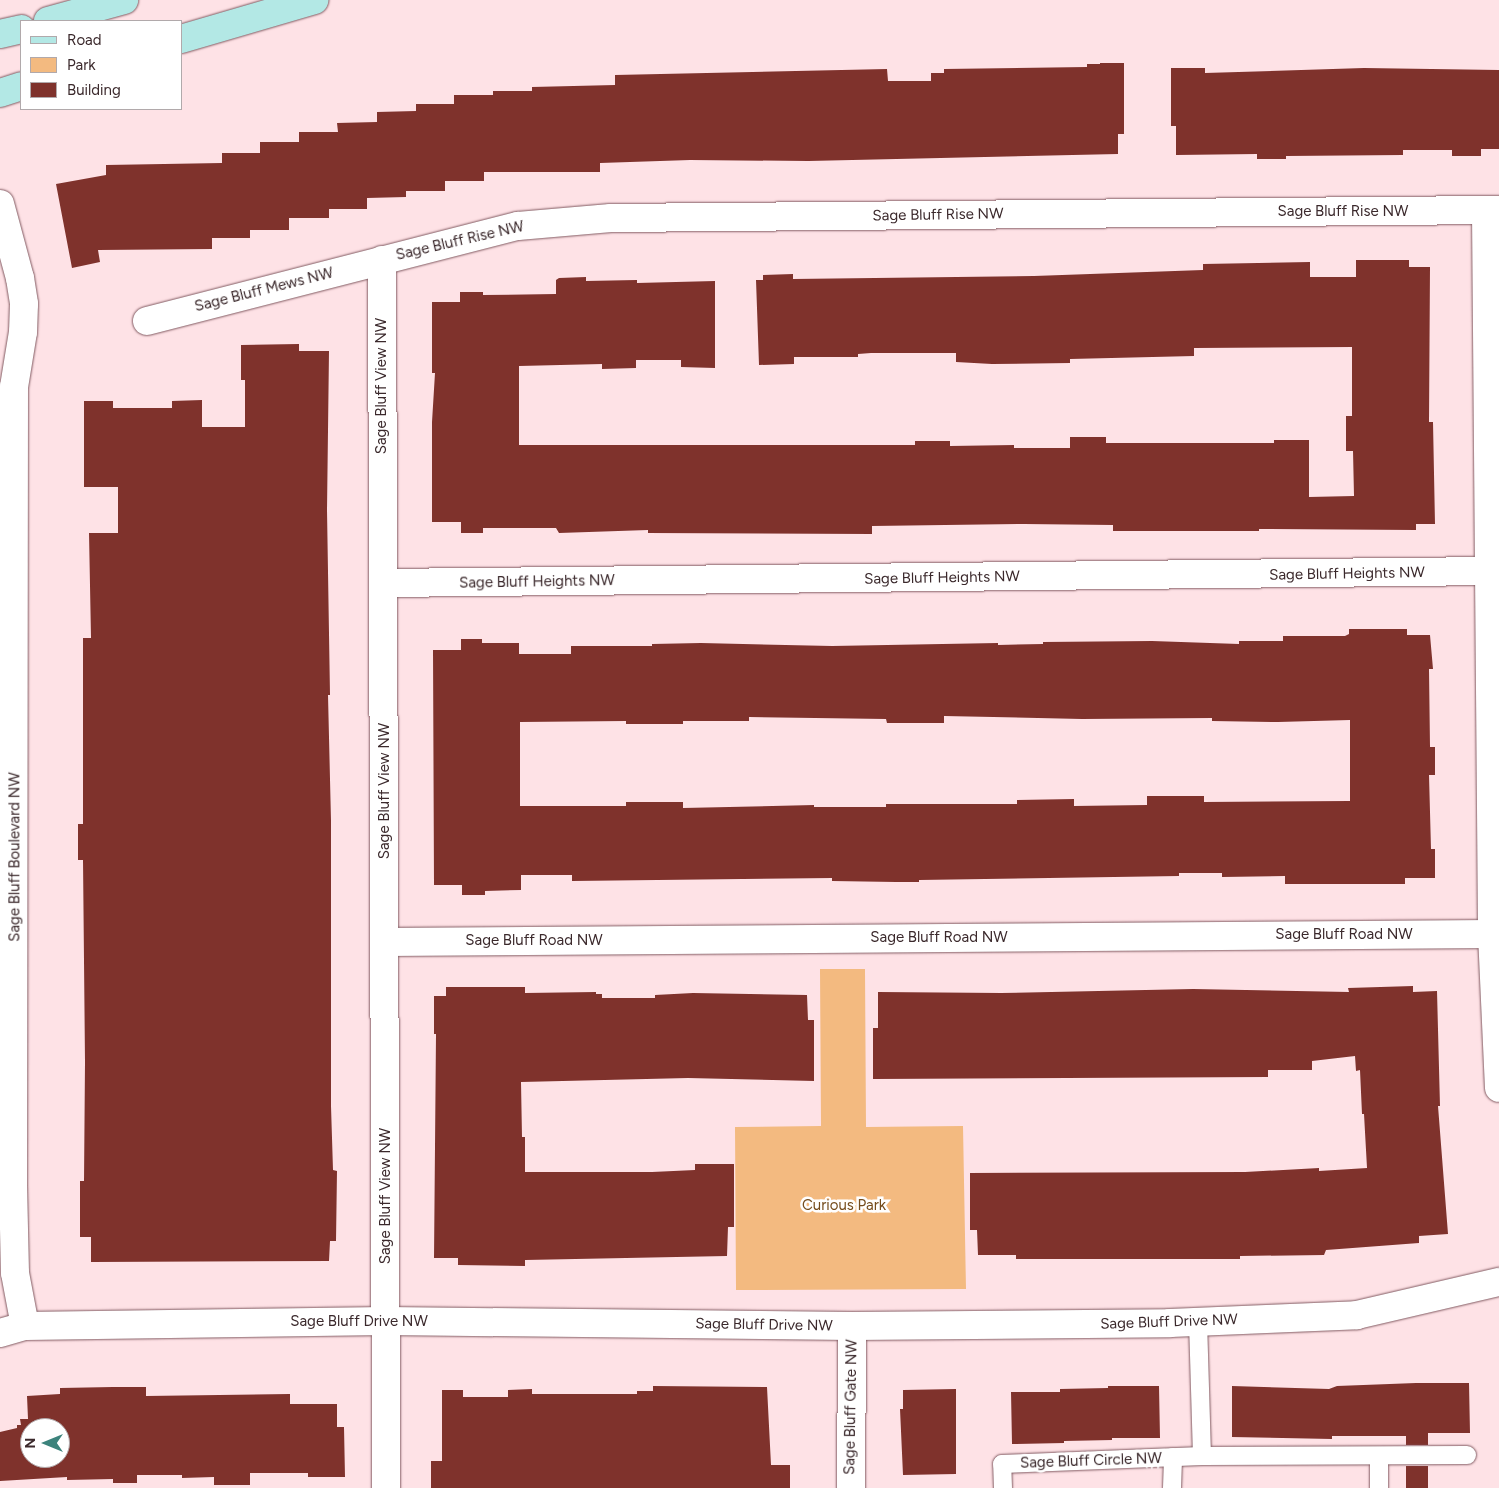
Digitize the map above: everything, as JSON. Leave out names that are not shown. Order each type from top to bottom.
[{"type":"main road","points":[[52,20],[124,0]]},
{"type":"main road","points":[[182,39],[314,0]]},
{"type":"main road","points":[[0,34],[20,28]]},
{"type":"main road","points":[[0,93],[20,86]]},
{"type":"street","name":"Sage Bluff Boulevard NW","points":[[0,204],[20,278],[24,304],[23,332],[14,387],[8,787],[15,1274],[12,1329]]},
{"type":"street","name":"Sage Bluff Rise NW","points":[[382,260],[518,226],[611,218],[1492,210]]},
{"type":"street","points":[[1492,210],[1495,932],[1499,1088]]},
{"type":"street","name":"Sage Bluff Mews NW","points":[[147,321],[382,260]]},
{"type":"street","name":"Sage Bluff View NW","points":[[382,260],[386,942],[386,1488]]},
{"type":"street","name":"Sage Bluff Boulevard NW","points":[[0,351],[14,387]]},
{"type":"street","name":"Sage Bluff Heights NW","points":[[384,584],[1493,571]]},
{"type":"street","name":"Sage Bluff Road NW","points":[[386,942],[1495,932]]},
{"type":"street","name":"Sage Bluff Drive NW","points":[[12,1329],[386,1321],[852,1326],[1198,1322],[1357,1315],[1499,1282]]},
{"type":"street","name":"Sage Bluff Gate NW","points":[[850,1488],[852,1326]]},
{"type":"lane","points":[[1198,1322],[1202,1456]]},
{"type":"lane","name":"Sage Bluff Circle NW","points":[[1002,1488],[1002,1464],[1202,1456],[1467,1455]]},
{"type":"lane","points":[[1379,1456],[1379,1488]]},
{"type":"lane","name":"Sage Bluff Circle NW","points":[[1172,1488],[1173,1458]]},
{"type":"green space","name":"Curious Park","points":[[820,969],[865,969],[866,1127],[963,1126],[966,1289],[736,1290],[735,1127],[821,1126]]},
{"type":"building","points":[[1124,63],[1124,134],[1118,134],[1118,154],[808,161],[690,160],[600,163],[600,172],[484,172],[484,181],[445,181],[445,191],[406,191],[406,197],[367,198],[367,209],[329,209],[329,218],[289,218],[289,230],[250,230],[250,238],[212,238],[212,249],[98,250],[100,262],[72,268],[56,184],[106,175],[106,165],[222,163],[222,153],[260,153],[260,142],[299,142],[299,132],[338,132],[337,123],[377,122],[377,112],[416,111],[416,104],[454,104],[454,95],[493,95],[493,91],[532,91],[532,87],[615,85],[615,75],[887,69],[888,81],[931,81],[931,73],[944,73],[944,69],[1087,67],[1087,64]]},
{"type":"building","points":[[1171,68],[1205,68],[1205,73],[1364,68],[1499,70],[1499,149],[1481,149],[1481,156],[1452,156],[1452,150],[1403,150],[1403,155],[1286,156],[1286,159],[1257,159],[1257,154],[1176,155],[1176,126],[1171,126]]},
{"type":"building","points":[[1356,260],[1409,260],[1409,267],[1430,267],[1429,422],[1433,422],[1435,524],[1416,524],[1416,530],[1259,529],[1259,531],[1113,531],[1113,525],[1024,524],[872,526],[872,534],[648,533],[648,530],[559,533],[556,528],[483,528],[483,533],[461,533],[461,522],[432,522],[432,422],[435,373],[432,373],[432,302],[460,302],[460,292],[483,292],[483,295],[556,294],[556,280],[559,278],[586,277],[586,281],[637,280],[637,283],[715,281],[715,368],[681,367],[681,360],[636,360],[636,368],[602,369],[602,364],[519,366],[519,445],[915,445],[915,441],[950,441],[950,446],[1014,445],[1014,448],[1070,448],[1070,437],[1106,437],[1106,443],[1274,443],[1274,440],[1309,440],[1309,497],[1354,496],[1353,451],[1346,451],[1346,416],[1352,416],[1352,347],[1194,348],[1194,356],[1070,359],[1070,363],[992,364],[956,362],[956,353],[871,353],[858,354],[858,357],[794,357],[794,364],[759,365],[756,280],[763,280],[763,275],[793,274],[793,279],[1034,276],[1203,270],[1203,264],[1310,262],[1310,277],[1356,277]]},
{"type":"building","points":[[299,344],[299,351],[329,351],[327,510],[331,821],[331,1106],[333,1170],[337,1171],[336,1241],[330,1241],[329,1261],[91,1262],[91,1237],[80,1237],[80,1181],[84,1181],[85,1062],[83,860],[78,860],[78,824],[83,824],[83,638],[91,638],[89,533],[118,533],[118,487],[84,487],[84,401],[113,401],[113,408],[172,408],[172,401],[202,400],[202,427],[245,427],[245,380],[241,380],[241,345]]},
{"type":"building","points":[[1349,629],[1407,629],[1407,635],[1430,635],[1433,669],[1429,669],[1430,747],[1435,747],[1435,775],[1429,775],[1431,849],[1435,849],[1435,878],[1405,878],[1405,884],[1285,884],[1285,876],[1222,877],[1222,873],[1179,873],[1179,876],[919,880],[919,882],[832,881],[832,878],[572,881],[572,875],[521,875],[521,890],[485,891],[485,895],[462,895],[462,885],[434,885],[433,650],[461,650],[461,639],[482,639],[482,643],[519,643],[519,654],[571,654],[571,646],[652,646],[652,644],[701,643],[832,646],[998,643],[998,645],[1043,644],[1043,642],[1152,641],[1239,644],[1239,641],[1283,641],[1283,636],[1345,636],[1349,634]],"holes":[[[944,716],[1082,719],[1212,718],[1212,721],[1278,722],[1350,720],[1350,801],[1204,802],[1204,796],[1147,796],[1147,805],[1074,806],[1074,799],[1017,800],[1017,804],[886,804],[886,807],[814,807],[814,805],[683,808],[683,802],[626,802],[626,806],[520,806],[520,722],[626,721],[626,724],[683,724],[683,721],[749,721],[749,717],[886,719],[887,723],[944,723]]]},
{"type":"building","points":[[1413,986],[1413,992],[1437,991],[1440,1106],[1438,1106],[1448,1234],[1419,1236],[1419,1243],[1326,1250],[1324,1255],[1240,1256],[1240,1259],[1016,1259],[1016,1255],[978,1255],[977,1230],[970,1230],[970,1173],[1245,1172],[1319,1168],[1319,1171],[1367,1168],[1360,1070],[1356,1071],[1355,1056],[1312,1061],[1312,1070],[1268,1070],[1268,1077],[873,1079],[873,1028],[878,1028],[878,992],[1001,993],[1193,989],[1349,992],[1348,988]]},
{"type":"building","points":[[446,987],[525,987],[525,993],[596,992],[596,994],[602,994],[602,998],[655,998],[655,995],[693,993],[807,995],[808,1020],[814,1020],[814,1081],[688,1078],[521,1082],[522,1137],[525,1137],[525,1172],[652,1172],[695,1170],[695,1164],[734,1164],[734,1227],[728,1227],[727,1256],[525,1260],[525,1266],[458,1265],[458,1258],[434,1258],[436,1034],[434,1034],[434,996],[446,996]]},
{"type":"building","points":[[1469,1383],[1470,1433],[1428,1433],[1428,1445],[1406,1445],[1406,1436],[1332,1436],[1332,1439],[1232,1437],[1232,1386],[1329,1389],[1337,1386]]},
{"type":"building","points":[[653,1386],[767,1387],[771,1465],[790,1465],[790,1488],[431,1488],[431,1461],[442,1461],[442,1390],[463,1390],[463,1397],[508,1397],[508,1390],[532,1389],[532,1394],[637,1394],[637,1391],[653,1391]]},
{"type":"building","points":[[1108,1386],[1159,1386],[1160,1438],[1112,1438],[1112,1440],[1064,1441],[1064,1443],[1012,1444],[1011,1392],[1060,1392],[1060,1389],[1108,1388]]},
{"type":"building","points":[[146,1387],[146,1396],[290,1394],[290,1404],[337,1404],[337,1427],[344,1427],[345,1477],[308,1477],[308,1473],[250,1473],[250,1485],[214,1485],[214,1477],[182,1478],[182,1475],[137,1475],[137,1483],[113,1483],[113,1479],[67,1480],[67,1477],[0,1481],[0,1432],[17,1428],[17,1425],[20,1425],[20,1468],[70,1468],[70,1418],[28,1418],[27,1396],[60,1394],[60,1388]]},
{"type":"building","points":[[956,1389],[956,1474],[903,1475],[900,1409],[903,1409],[903,1390]]},
{"type":"building","points":[[1406,1466],[1428,1466],[1428,1488],[1406,1488]]}]
